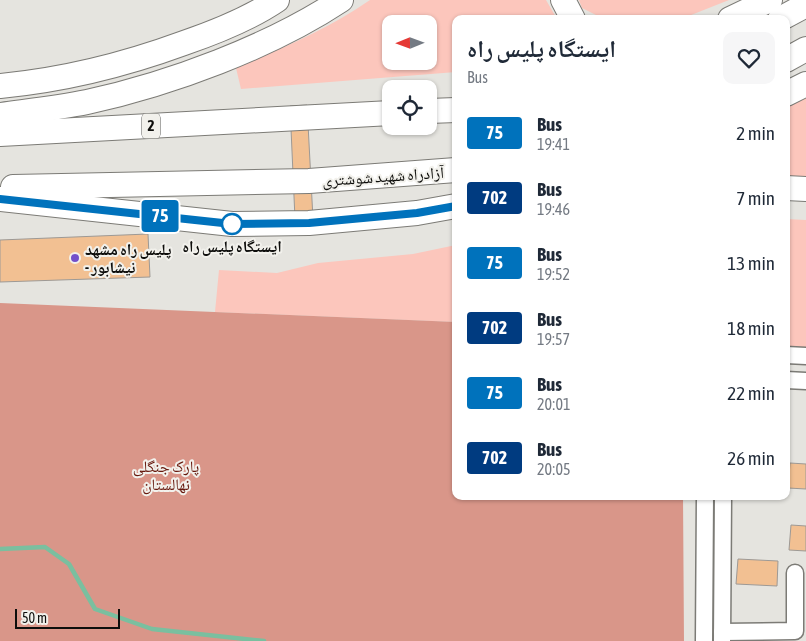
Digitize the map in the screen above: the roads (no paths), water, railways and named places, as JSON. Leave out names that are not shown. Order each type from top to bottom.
[{"type":"highway","points":[[0,115],[87,102],[175,78],[253,47],[342,0]]},
{"type":"highway","points":[[563,0],[571,15]]},
{"type":"highway","points":[[738,15],[770,0]]},
{"type":"highway","points":[[0,86],[73,77],[138,60],[208,34],[267,3]]},
{"type":"highway","points":[[787,15],[806,5]]},
{"type":"highway","points":[[790,58],[806,49]]},
{"type":"highway","points":[[790,92],[806,84]]},
{"type":"highway","points":[[437,111],[452,110]]},
{"type":"highway","name":"2","points":[[0,134],[382,114]]},
{"type":"highway","name":"آزادراه شهید شوشتری","points":[[0,188],[309,181],[452,170]]},
{"type":"highway","points":[[790,188],[806,188]]},
{"type":"highway","points":[[0,199],[232,224],[309,223],[417,213],[452,207]]},
{"type":"street","points":[[790,355],[806,356]]},
{"type":"street","points":[[790,380],[806,381]]},
{"type":"street","points":[[704,641],[705,500]]},
{"type":"street","points":[[723,500],[722,636],[795,631],[795,574]]},
{"type":"waterway","points":[[0,549],[45,547],[69,564],[95,609],[152,629],[264,641]]},
{"type":"place","name":"ایستگاه پلیس راه","points":[[232,224]]},
{"type":"place","name":"پلیس راه مشهد - نیشابور","points":[[75,258]]},
{"type":"park label","name":"پارک جنگلی نهالستان","points":[[166,475]]}]
